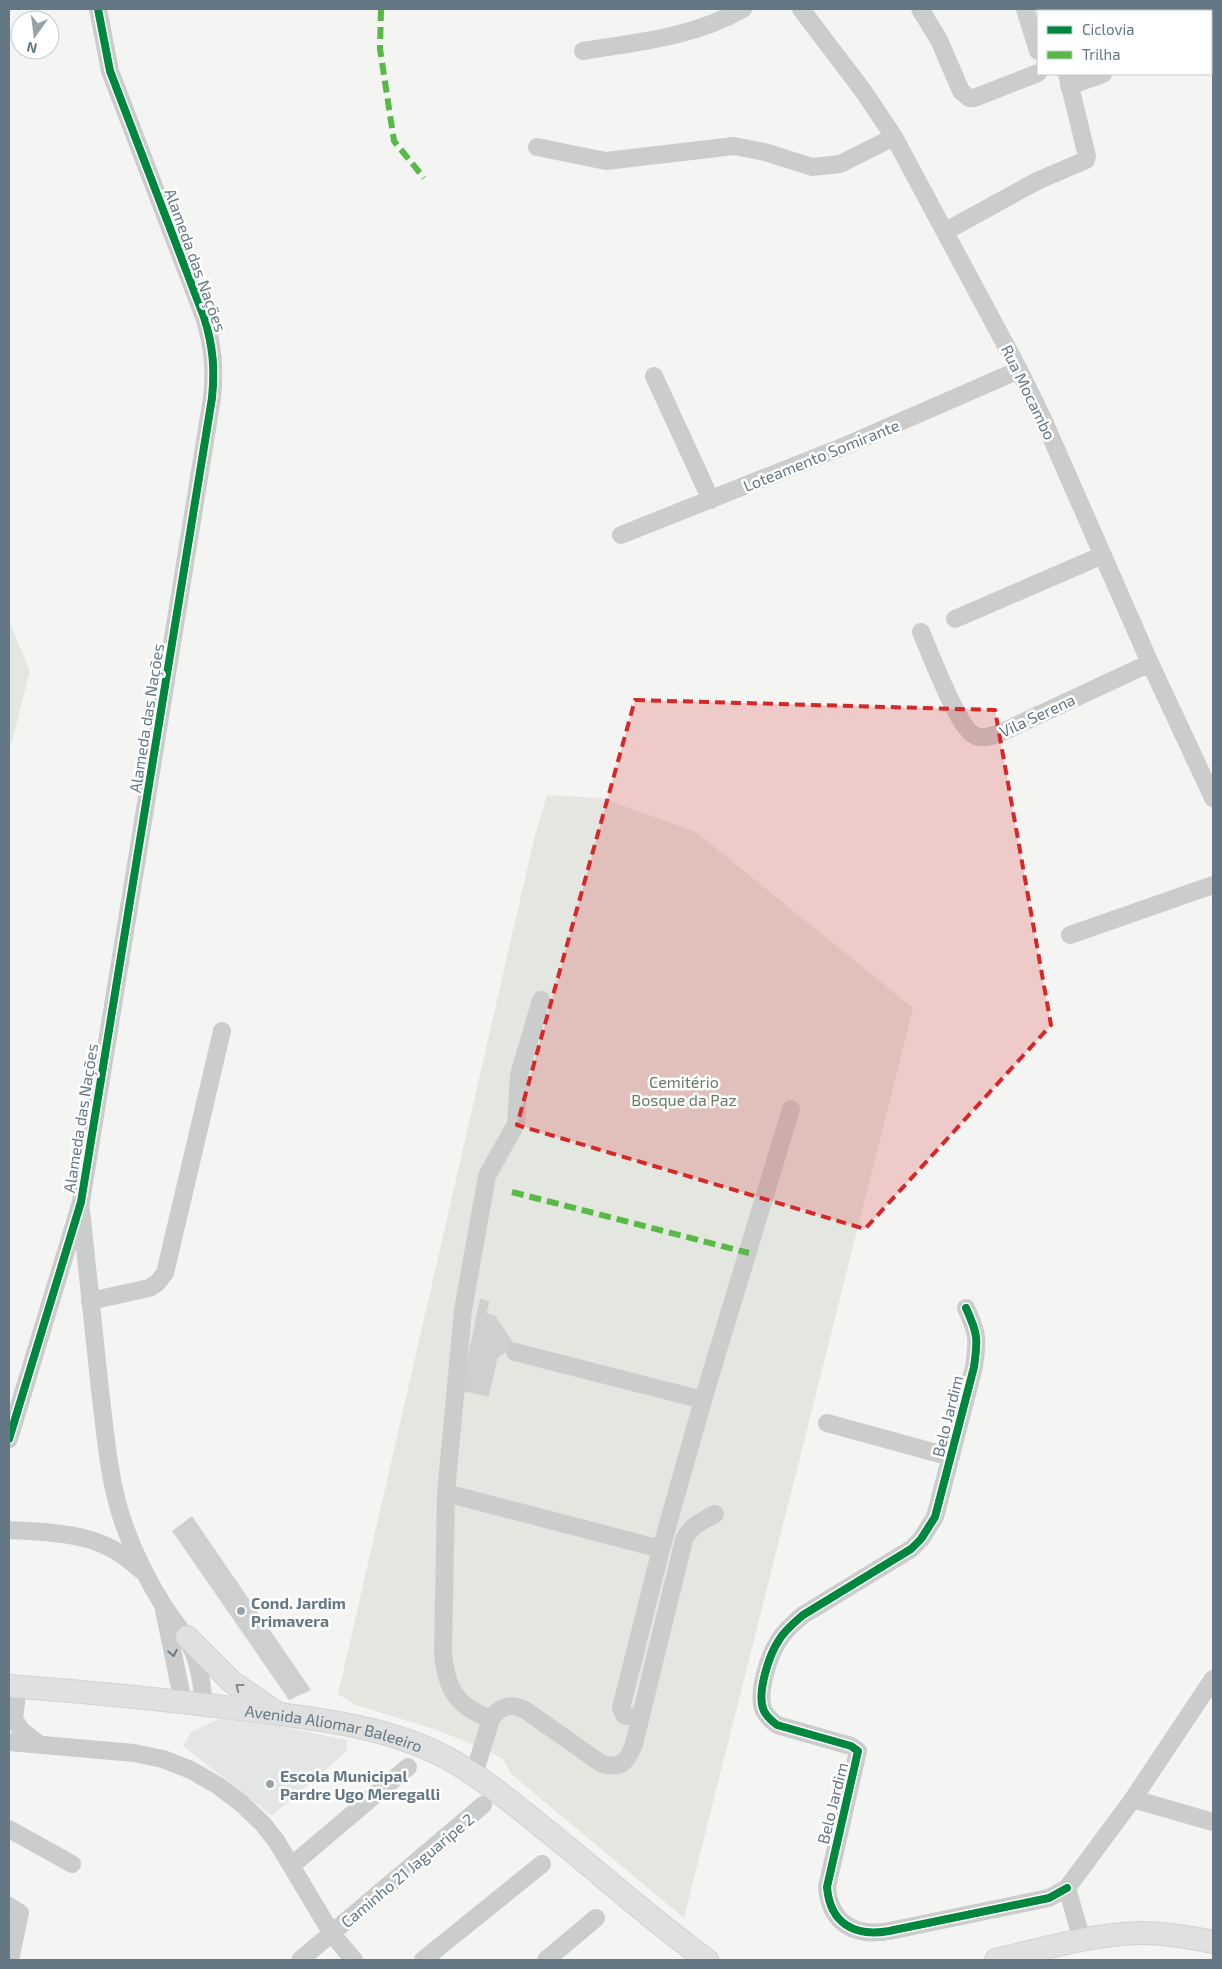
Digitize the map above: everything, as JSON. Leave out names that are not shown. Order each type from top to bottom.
[{"type":"main road","points":[[187,1637],[232,1682],[279,1714]]},
{"type":"main road","name":"Avenida Aliomar Baleeiro","points":[[13,1687],[193,1703],[279,1714],[362,1728],[398,1737],[427,1748],[474,1774],[541,1825],[675,1937],[707,1960]]},
{"type":"main road","points":[[996,1960],[1082,1940],[1140,1933],[1169,1935],[1213,1942]]},
{"type":"street","name":"Alameda das Nações","points":[[9,1439],[81,1202],[212,398],[214,370],[212,343],[204,317],[110,70],[98,9]]},
{"type":"street","points":[[584,51],[690,32],[732,16],[743,9]]},
{"type":"street","name":"Rua Mocambo","points":[[801,9],[864,92],[894,136],[946,230],[1043,419],[1150,663],[1213,798]]},
{"type":"street","points":[[920,9],[939,40],[961,92],[969,98],[974,98],[1037,72]]},
{"type":"street","points":[[1025,9],[1037,48]]},
{"type":"street","points":[[946,230],[1036,181],[1086,160],[1086,148],[1068,80],[1097,75]]},
{"type":"street","points":[[537,147],[606,161],[734,146],[765,152],[812,167],[840,164],[894,136]]},
{"type":"street","name":"Loteamento Somirante","points":[[621,535],[847,446],[1019,370]]},
{"type":"street","points":[[654,376],[711,500]]},
{"type":"street","points":[[954,619],[1103,555]]},
{"type":"street","name":"Vila Serena","points":[[921,632],[956,712],[969,731],[975,736],[982,737],[1000,733],[1150,663]]},
{"type":"street","points":[[1070,935],[1213,885]]},
{"type":"street","points":[[492,1719],[474,1713],[463,1705],[454,1695],[444,1670],[446,1494],[463,1310],[487,1176],[516,1124],[519,1075],[541,1000]]},
{"type":"street","points":[[90,1302],[149,1288],[157,1283],[165,1273],[222,1031]]},
{"type":"street","points":[[640,1719],[624,1715],[621,1708],[661,1549],[790,1109]]},
{"type":"street","name":"Alameda das Nações","points":[[81,1202],[90,1302],[110,1471],[129,1539],[163,1605],[187,1637],[201,1675],[193,1703]]},
{"type":"street","name":"Belo Jardim","points":[[966,1308],[976,1329],[977,1346],[974,1367],[935,1517],[921,1539],[898,1558],[803,1615],[789,1627],[779,1639],[771,1654],[761,1693],[764,1711],[777,1725],[851,1746],[858,1751],[826,1887],[831,1910],[850,1928],[876,1933],[1048,1898],[1067,1888],[1133,1799],[1213,1679]]},
{"type":"street","points":[[514,1352],[704,1400]]},
{"type":"street","points":[[827,1422],[951,1457]]},
{"type":"street","points":[[446,1494],[661,1549]]},
{"type":"street","points":[[474,1774],[492,1719],[497,1711],[507,1705],[526,1710],[593,1759],[612,1766],[620,1765],[626,1760],[630,1753],[640,1719],[684,1540],[694,1525],[715,1514]]},
{"type":"street","name":"Alameda das Nações","points":[[9,1530],[75,1536],[101,1543],[121,1554],[146,1573]]},
{"type":"street","name":"Alameda das Nações","points":[[163,1605],[193,1703]]},
{"type":"street","points":[[13,1687],[12,1722],[40,1745]]},
{"type":"street","points":[[9,1742],[134,1753],[164,1759],[191,1770],[241,1803],[263,1824],[292,1865],[332,1934],[354,1960]]},
{"type":"street","points":[[292,1865],[408,1767]]},
{"type":"street","points":[[1133,1799],[1213,1822]]},
{"type":"street","name":"Caminho 21 Jaguaripe 2","points":[[300,1960],[483,1805]]},
{"type":"street","points":[[9,1829],[72,1864]]},
{"type":"street","points":[[423,1960],[542,1864]]},
{"type":"street","points":[[1067,1888],[1082,1940]]},
{"type":"street","points":[[10,1960],[15,1909]]},
{"type":"street","points":[[546,1960],[596,1918]]},
{"type":"highlighted area","points":[[635,700],[995,710],[1051,1025],[865,1229],[517,1125]]},
{"type":"shaded area","name":"Escola Municipal Pardre Ugo Meregalli","points":[[219,1719],[274,1725],[347,1740],[347,1751],[272,1816],[183,1746],[191,1732]]},
{"type":"green space","points":[[9,621],[30,671],[9,753]]},
{"type":"green space","name":"Cemitério Bosque da Paz","points":[[547,795],[601,798],[696,832],[913,1008],[684,1918],[511,1774],[503,1759],[482,1748],[434,1729],[356,1705],[338,1694],[534,839]]},
{"type":"building","points":[[480,1298],[490,1301],[487,1313],[495,1315],[516,1346],[498,1358],[489,1397],[460,1391]]},
{"type":"building","name":"Cond. Jardim Primavera","points":[[192,1516],[311,1690],[289,1700],[172,1531]]},
{"type":"marked path","points":[[381,9],[380,49],[394,141],[424,178]]},
{"type":"marked path","points":[[512,1192],[749,1253]]},
{"type":"cycle path","points":[[9,1439],[81,1202],[213,387],[211,347],[204,317],[110,71],[98,9]]},
{"type":"cycle path","points":[[966,1308],[976,1337],[974,1367],[935,1517],[921,1539],[911,1549],[803,1615],[781,1636],[765,1675],[762,1704],[764,1711],[777,1725],[851,1746],[858,1751],[827,1887],[833,1910],[846,1925],[865,1932],[889,1931],[1049,1898],[1067,1888]]},
{"type":"place","name":"Cond. Jardim Primavera","points":[[241,1611]]},
{"type":"place","name":"Escola Municipal Pardre Ugo Meregalli","points":[[270,1784]]}]
